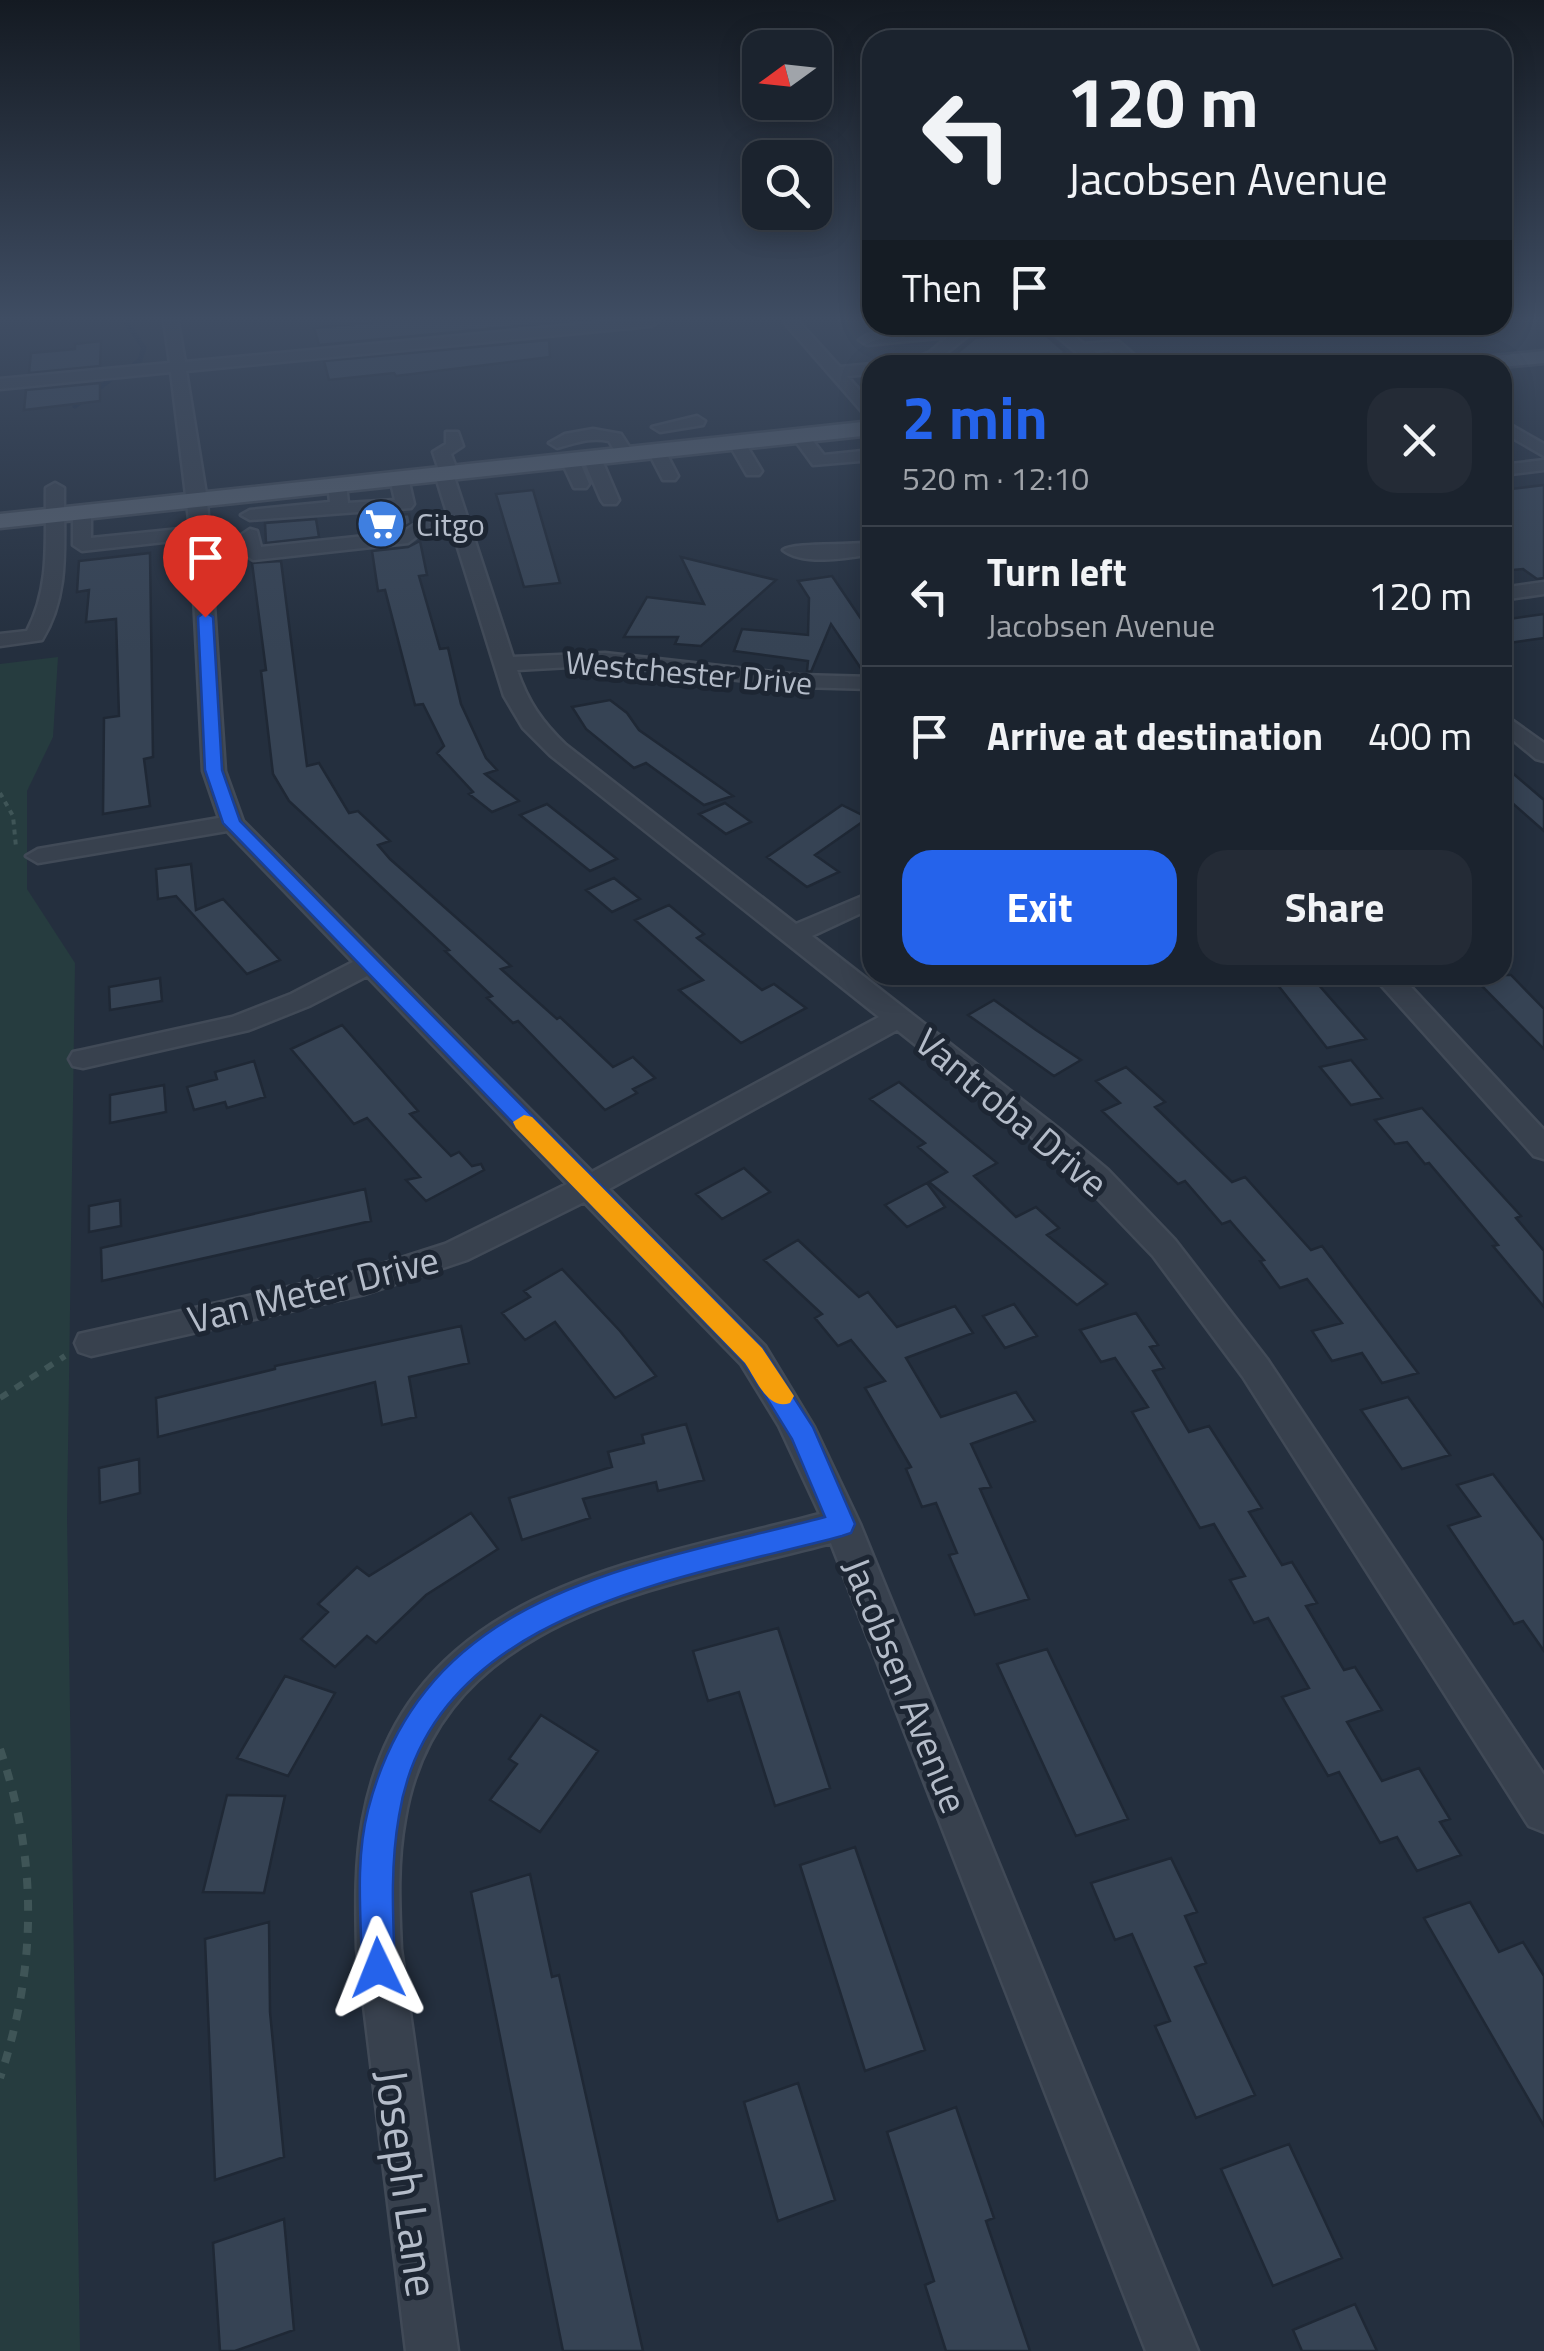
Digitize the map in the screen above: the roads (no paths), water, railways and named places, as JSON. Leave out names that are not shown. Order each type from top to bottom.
[{"type":"main road","points":[[0,521],[82,512],[224,524],[399,478],[571,456],[633,459],[656,451],[838,432]]},
{"type":"street","name":"Jacobsen Avenue","points":[[197,432],[224,524],[214,770],[232,823],[754,1356],[804,1435],[1172,2351]]},
{"type":"street","points":[[555,432],[610,500]]},
{"type":"street","points":[[691,432],[695,447]]},
{"type":"street","points":[[838,432],[862,453]]},
{"type":"street","points":[[1513,432],[1544,451]]},
{"type":"street","points":[[580,484],[571,456],[580,435],[615,438],[633,459]]},
{"type":"street","points":[[447,473],[442,452],[456,446],[452,436]]},
{"type":"street","points":[[800,436],[819,461],[862,456]]},
{"type":"street","points":[[736,442],[753,472]]},
{"type":"street","points":[[656,451],[670,476]]},
{"type":"street","points":[[1512,469],[1544,465]]},
{"type":"street","name":"Vantroba Drive","points":[[447,473],[520,708],[540,734],[1061,1147],[1164,1248],[1255,1368],[1544,1810]]},
{"type":"street","points":[[399,478],[405,504]]},
{"type":"street","points":[[0,640],[36,636],[46,617],[58,560],[53,515],[55,488]]},
{"type":"street","points":[[338,496],[356,509],[405,504],[417,508],[423,525]]},
{"type":"street","points":[[82,512],[82,546],[224,524],[253,554],[408,537],[423,525],[459,521]]},
{"type":"street","points":[[792,550],[844,553],[862,550]]},
{"type":"street","points":[[1512,593],[1544,588]]},
{"type":"street","name":"Westchester Drive","points":[[506,664],[605,659],[799,681],[862,683]]},
{"type":"street","points":[[1512,727],[1544,754]]},
{"type":"street","points":[[38,856],[232,823]]},
{"type":"street","points":[[791,936],[862,904]]},
{"type":"street","points":[[83,1058],[239,1024],[289,1005],[370,964]]},
{"type":"street","points":[[1394,985],[1544,1149]]},
{"type":"street","name":"Van Meter Drive","points":[[91,1342],[365,1282],[477,1243],[898,1018]]},
{"type":"street","name":"Joseph Lane","points":[[432,2351],[378,1968],[376,1876],[383,1812],[402,1752],[430,1705],[464,1667],[504,1635],[545,1611],[596,1590],[842,1524]]},
{"type":"place","name":"Citgo","points":[[381,524]]}]
